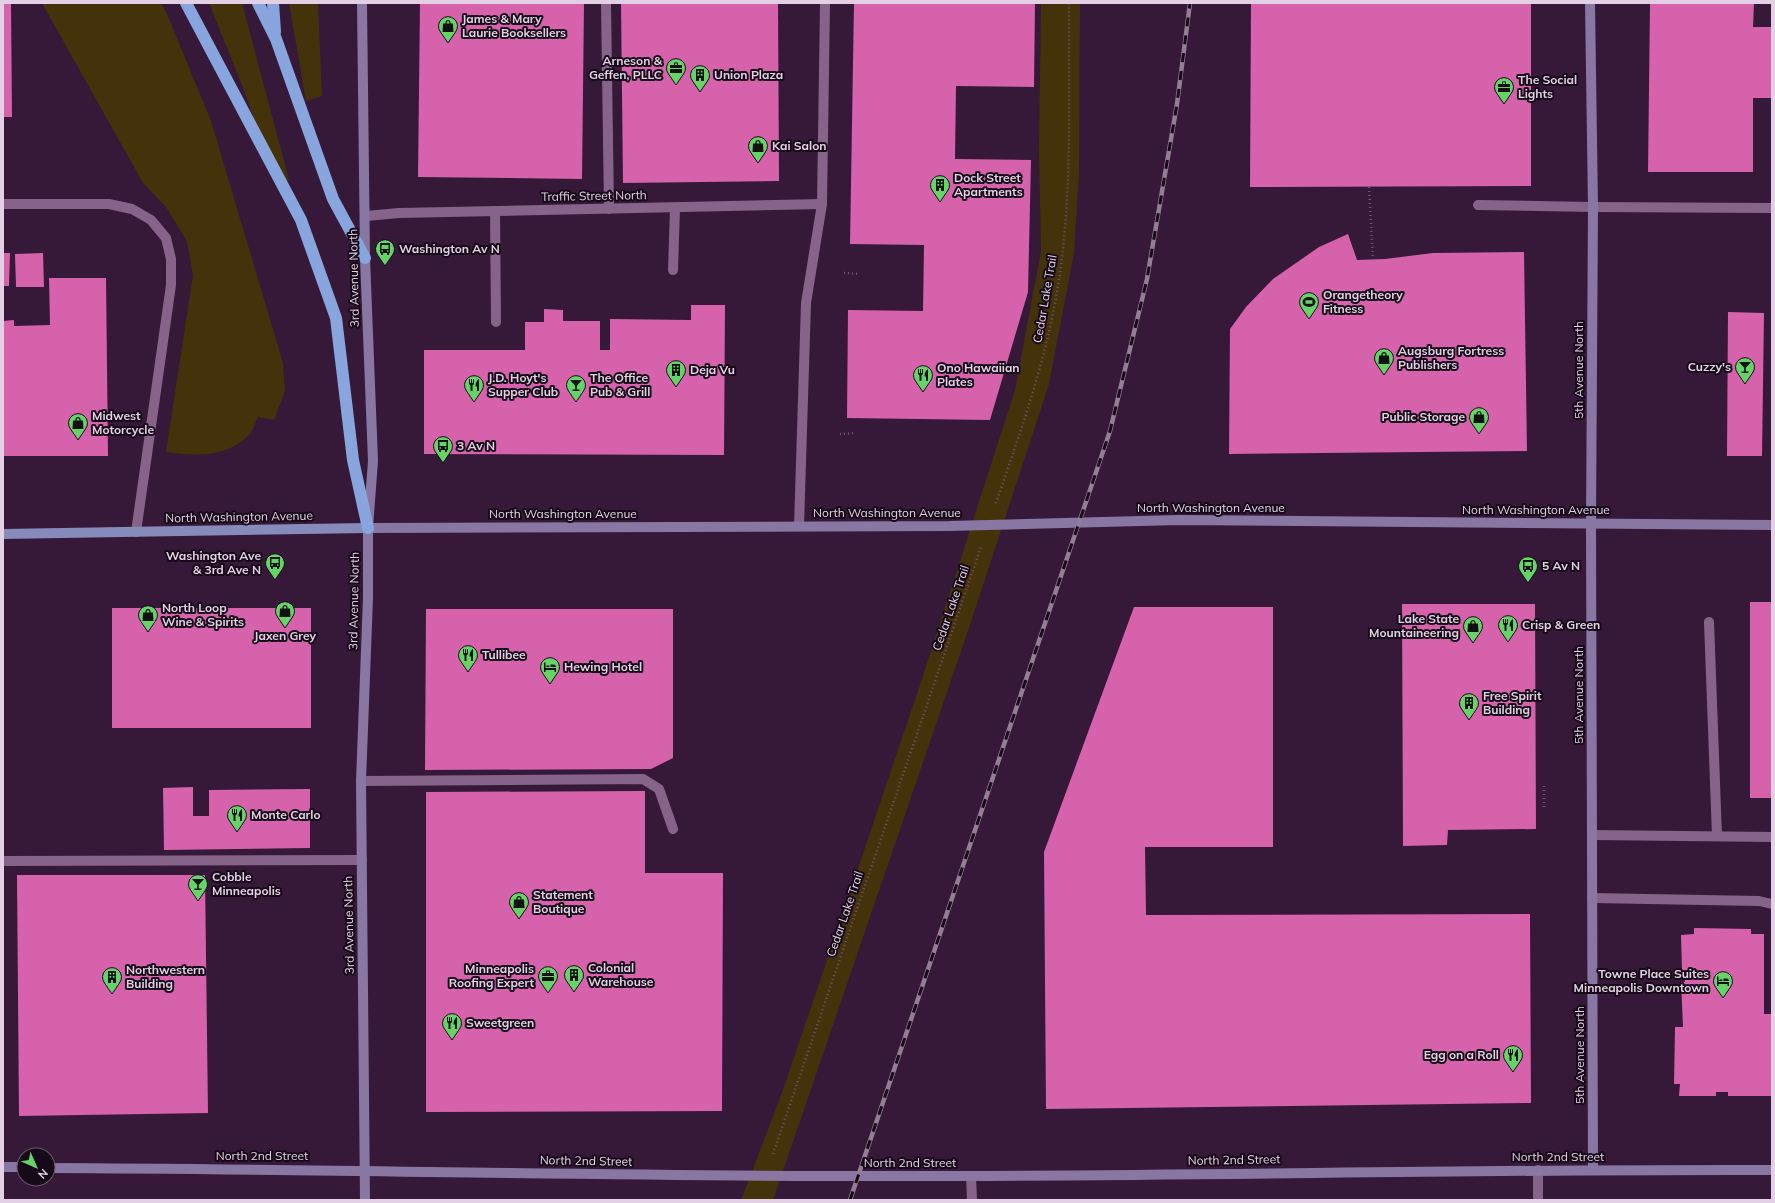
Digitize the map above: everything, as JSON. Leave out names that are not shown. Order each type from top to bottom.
[{"type":"highway","points":[[186,3],[301,220],[334,311],[353,460],[368,528]]},
{"type":"highway","points":[[258,3],[276,39],[333,199],[365,258]]},
{"type":"highway","points":[[273,3],[276,39]]},
{"type":"main road","name":"North Washington Avenue","points":[[3,534],[368,528]]},
{"type":"street","name":"3rd Avenue North","points":[[362,3],[366,216],[365,258],[373,461],[368,528],[368,598],[361,781],[365,1200]]},
{"type":"street","points":[[606,3],[609,209]]},
{"type":"street","points":[[799,526],[806,303],[822,204],[825,3]]},
{"type":"street","name":"5th Avenue North","points":[[1590,3],[1593,207],[1591,524],[1594,1170]]},
{"type":"street","points":[[3,204],[109,204],[132,209],[151,220],[166,238],[171,259],[171,285],[136,532]]},
{"type":"street","name":"Traffic Street North","points":[[366,216],[822,204]]},
{"type":"street","points":[[1478,205],[1772,208]]},
{"type":"street","points":[[673,270],[675,208]]},
{"type":"street","points":[[495,212],[496,322]]},
{"type":"street","name":"North Washington Avenue","points":[[368,528],[949,526],[1179,520],[1772,525]]},
{"type":"street","points":[[1709,622],[1717,836]]},
{"type":"street","points":[[361,781],[643,779],[659,789],[673,828]]},
{"type":"street","points":[[1592,835],[1772,837]]},
{"type":"street","points":[[3,861],[362,860]]},
{"type":"street","points":[[1592,898],[1759,900],[1772,904]]},
{"type":"street","points":[[3,1167],[16,1168]]},
{"type":"street","name":"North 2nd Street","points":[[56,1168],[364,1170],[676,1176],[971,1176],[1538,1170],[1772,1170]]},
{"type":"street","points":[[1538,1170],[1538,1200]]},
{"type":"street","points":[[971,1176],[972,1200]]},
{"type":"path","name":"Cedar Lake Trail","points":[[994,510],[1027,412],[1042,360],[1054,308],[1062,252],[1067,199],[1069,3]]},
{"type":"path","points":[[1370,186],[1373,260]]},
{"type":"path","points":[[844,273],[860,274]]},
{"type":"path","points":[[840,434],[855,434]]},
{"type":"path","name":"Cedar Lake Trail","points":[[772,1155],[983,540]]},
{"type":"path","points":[[1544,785],[1544,807]]},
{"type":"shaded area","points":[[42,3],[161,3],[167,14],[211,121],[283,363],[285,391],[274,420],[258,417],[250,434],[230,448],[209,454],[166,452],[193,275],[187,241],[166,207],[143,183]]},
{"type":"shaded area","points":[[209,3],[242,3],[289,180],[276,183],[244,90]]},
{"type":"shaded area","points":[[289,3],[318,3],[322,96],[306,101]]},
{"type":"shaded area","points":[[1041,3],[1080,3],[1079,171],[1074,253],[1049,384],[969,628],[773,1200],[741,1200],[782,1093],[922,679],[1015,390],[1041,251],[1039,148]]},
{"type":"building","points":[[3,3],[11,3],[12,117],[3,117]]},
{"type":"building","points":[[420,3],[584,3],[582,179],[418,177]]},
{"type":"building","name":"Union Plaza","points":[[621,3],[778,3],[779,181],[623,183]]},
{"type":"building","name":"Dock Street Apartments","points":[[854,3],[1035,3],[1034,87],[956,86],[955,159],[1031,160],[1028,292],[990,420],[847,418],[848,310],[923,311],[924,245],[850,244]]},
{"type":"building","points":[[1251,3],[1531,3],[1531,186],[1250,187]]},
{"type":"building","points":[[1650,3],[1754,3],[1753,27],[1772,27],[1772,98],[1753,98],[1753,172],[1648,172]]},
{"type":"building","points":[[1348,234],[1357,260],[1385,259],[1433,253],[1524,252],[1527,451],[1229,454],[1230,329],[1246,307],[1273,279],[1319,247]]},
{"type":"building","points":[[3,253],[10,253],[9,286],[3,286]]},
{"type":"building","points":[[43,253],[44,287],[16,287],[15,254]]},
{"type":"building","points":[[49,278],[106,278],[108,456],[3,456],[3,321],[14,320],[14,326],[50,325]]},
{"type":"building","points":[[691,305],[725,305],[724,455],[424,454],[424,350],[525,350],[525,322],[544,322],[544,309],[563,310],[563,321],[600,321],[600,350],[610,350],[610,319],[691,320]]},
{"type":"building","name":"Cuzzy's","points":[[1728,312],[1764,313],[1762,456],[1727,456]]},
{"type":"building","points":[[1750,602],[1772,602],[1772,798],[1750,798]]},
{"type":"building","name":"Free Spirit Building","points":[[1402,604],[1535,604],[1536,829],[1448,830],[1447,845],[1403,846]]},
{"type":"building","points":[[1134,607],[1273,607],[1273,847],[1145,847],[1146,915],[1530,914],[1531,1103],[1046,1109],[1044,852]]},
{"type":"building","points":[[112,608],[311,608],[311,728],[112,728]]},
{"type":"building","name":"Hewing Hotel","points":[[426,609],[673,609],[673,758],[651,769],[425,770]]},
{"type":"building","name":"Monte Carlo","points":[[193,787],[193,816],[209,816],[209,790],[310,789],[310,848],[164,850],[163,788]]},
{"type":"building","name":"Colonial Warehouse","points":[[645,791],[645,873],[723,873],[722,1111],[426,1112],[426,792]]},
{"type":"building","name":"Northwestern Building","points":[[17,875],[205,875],[208,1113],[19,1116]]},
{"type":"building","name":"Towne Place Suites Minneapolis Downtown","points":[[1694,928],[1751,929],[1751,934],[1764,934],[1764,1014],[1772,1014],[1772,1096],[1728,1096],[1728,1092],[1716,1092],[1716,1096],[1679,1096],[1680,1084],[1674,1084],[1675,1027],[1683,1027],[1681,982],[1685,982],[1684,971],[1682,971],[1681,935],[1694,934]]},
{"type":"railway","points":[[850,1200],[1110,431],[1147,279],[1177,104],[1190,3]]},
{"type":"place","name":"James & Mary Laurie Booksellers","points":[[448,43]]},
{"type":"place","name":"Arneson & Geffen, PLLC","points":[[676,85]]},
{"type":"place","name":"Union Plaza","points":[[700,92]]},
{"type":"place","name":"The Social Lights","points":[[1504,104]]},
{"type":"place","name":"Kai Salon","points":[[758,163]]},
{"type":"place","name":"Dock Street Apartments","points":[[940,202]]},
{"type":"place","name":"Washington Av N","points":[[385,266]]},
{"type":"place","name":"Orangetheory Fitness","points":[[1309,319]]},
{"type":"place","name":"Augsburg Fortress Publishers","points":[[1384,375]]},
{"type":"place","name":"Cuzzy's","points":[[1745,384]]},
{"type":"place","name":"Deja Vu","points":[[676,387]]},
{"type":"place","name":"Ono Hawaiian Plates","points":[[923,392]]},
{"type":"place","name":"J.D. Hoyt's Supper Club","points":[[474,402]]},
{"type":"place","name":"The Office Pub & Grill","points":[[576,402]]},
{"type":"place","name":"Public Storage","points":[[1479,434]]},
{"type":"place","name":"Midwest Motorcycle","points":[[78,440]]},
{"type":"place","name":"3 Av N","points":[[443,463]]},
{"type":"place","name":"Washington Ave & 3rd Ave N","points":[[275,580]]},
{"type":"place","name":"5 Av N","points":[[1528,583]]},
{"type":"place","name":"Jaxen Grey","points":[[285,628]]},
{"type":"place","name":"North Loop Wine & Spirits","points":[[148,632]]},
{"type":"place","name":"Crisp & Green","points":[[1508,642]]},
{"type":"place","name":"Lake State Mountaineering","points":[[1473,643]]},
{"type":"place","name":"Tullibee","points":[[468,672]]},
{"type":"place","name":"Hewing Hotel","points":[[550,684]]},
{"type":"place","name":"Free Spirit Building","points":[[1469,720]]},
{"type":"place","name":"Monte Carlo","points":[[237,832]]},
{"type":"place","name":"Cobble Minneapolis","points":[[198,901]]},
{"type":"place","name":"Statement Boutique","points":[[519,919]]},
{"type":"place","name":"Colonial Warehouse","points":[[574,992]]},
{"type":"place","name":"Minneapolis Roofing Expert","points":[[548,993]]},
{"type":"place","name":"Northwestern Building","points":[[112,994]]},
{"type":"place","name":"Towne Place Suites Minneapolis Downtown","points":[[1723,998]]},
{"type":"place","name":"Sweetgreen","points":[[452,1040]]},
{"type":"place","name":"Egg on a Roll","points":[[1513,1072]]}]
